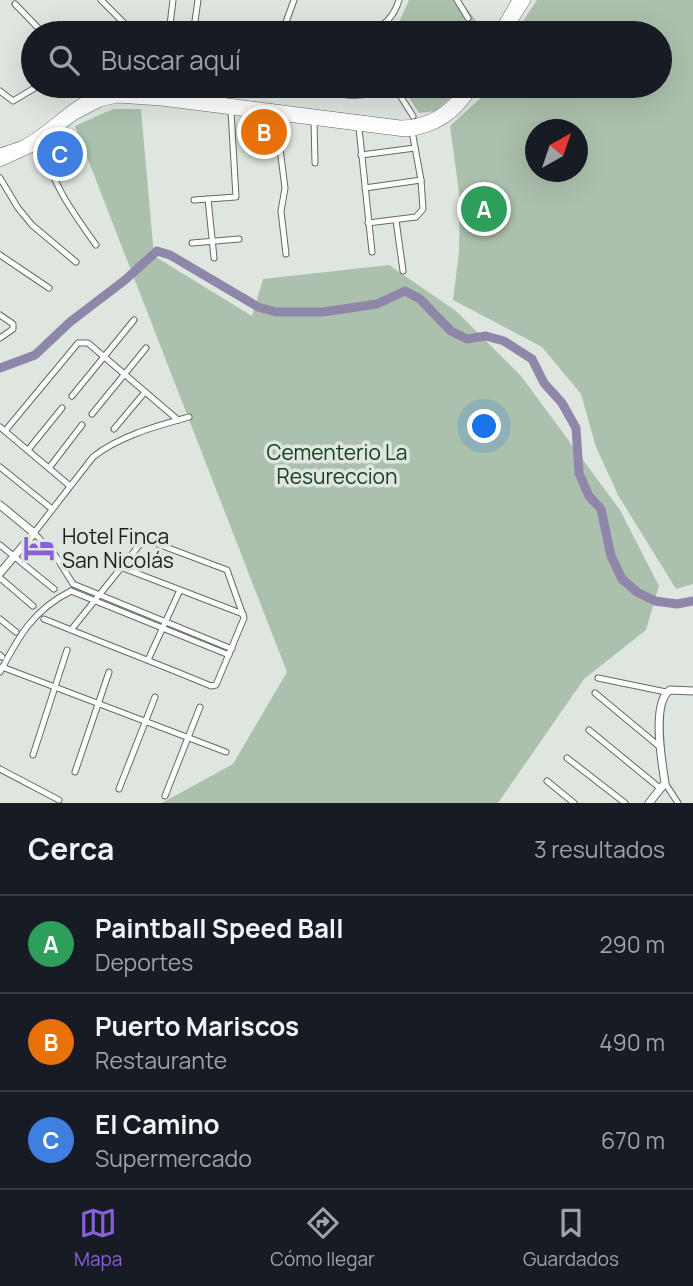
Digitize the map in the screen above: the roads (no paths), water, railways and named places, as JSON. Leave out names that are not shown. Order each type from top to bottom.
[{"type":"highway","points":[[505,21],[517,0]]},
{"type":"highway","points":[[513,21],[526,0]]},
{"type":"highway","points":[[2,161],[81,102],[92,98]]},
{"type":"highway","points":[[189,98],[400,125],[420,123],[439,115],[458,98]]},
{"type":"highway","points":[[2,161],[42,142],[75,115],[107,99],[138,99],[359,128],[412,131],[433,126],[446,119],[464,98]]},
{"type":"street","points":[[101,0],[122,21]]},
{"type":"street","points":[[170,21],[173,0]]},
{"type":"street","points":[[195,21],[198,0]]},
{"type":"street","points":[[286,21],[294,0]]},
{"type":"street","points":[[388,21],[399,0]]},
{"type":"street","points":[[457,0],[468,18]]},
{"type":"street","points":[[15,4],[31,21]]},
{"type":"street","points":[[0,91],[13,100],[21,96]]},
{"type":"street","points":[[402,98],[413,116]]},
{"type":"street","points":[[194,200],[236,197],[231,111]]},
{"type":"street","points":[[276,117],[285,188],[281,211],[286,254]]},
{"type":"street","points":[[314,121],[315,163]]},
{"type":"street","points":[[359,128],[372,252]]},
{"type":"street","points":[[368,223],[416,217],[422,212],[424,206],[421,180],[412,131]]},
{"type":"street","points":[[42,142],[55,185],[96,246]]},
{"type":"street","points":[[361,155],[415,148]]},
{"type":"street","points":[[0,178],[32,225],[76,262]]},
{"type":"street","points":[[365,188],[421,180]]},
{"type":"street","points":[[208,199],[214,258]]},
{"type":"street","points":[[396,220],[403,271]]},
{"type":"street","points":[[192,243],[239,239]]},
{"type":"street","points":[[0,255],[49,288]]},
{"type":"street","points":[[0,315],[13,324],[13,330],[0,338]]},
{"type":"street","points":[[72,396],[134,320]]},
{"type":"street","points":[[70,486],[2,428],[78,343],[88,343],[178,420]]},
{"type":"street","points":[[92,414],[146,348]]},
{"type":"street","points":[[114,429],[145,392]]},
{"type":"street","points":[[28,450],[62,408]]},
{"type":"street","points":[[33,606],[0,576],[93,457],[105,447],[189,417]]},
{"type":"street","points":[[49,468],[82,425]]},
{"type":"street","points":[[0,467],[52,509]]},
{"type":"street","points":[[0,505],[34,533],[55,555],[73,584],[98,598],[231,652]]},
{"type":"street","points":[[44,619],[71,630],[148,660],[211,687],[216,685],[244,621],[229,572],[147,540],[141,543],[71,630]]},
{"type":"street","points":[[0,545],[54,589]]},
{"type":"street","points":[[123,568],[243,614]]},
{"type":"street","points":[[71,591],[73,584]]},
{"type":"street","points":[[148,660],[180,590]]},
{"type":"street","points":[[98,598],[71,591],[50,602],[22,633],[1,670],[56,687],[226,752]]},
{"type":"street","points":[[0,619],[16,632]]},
{"type":"street","points":[[33,755],[67,650]]},
{"type":"street","points":[[75,772],[109,672]]},
{"type":"street","points":[[598,678],[666,692],[693,691]]},
{"type":"street","points":[[649,803],[663,786],[660,705],[666,692]]},
{"type":"street","points":[[595,694],[660,747]]},
{"type":"street","points":[[119,789],[155,697]]},
{"type":"street","points":[[164,796],[190,738],[200,707]]},
{"type":"street","points":[[589,730],[663,786],[678,803]]},
{"type":"street","points":[[567,758],[625,803]]},
{"type":"street","points":[[0,769],[59,800]]},
{"type":"street","points":[[547,781],[574,803]]},
{"type":"waterway","points":[[0,368],[35,355],[70,322],[125,280],[157,251],[170,255],[258,307],[276,312],[323,312],[377,304],[405,291],[420,299],[451,331],[467,339],[486,336],[504,341],[532,359],[544,383],[562,403],[576,428],[579,473],[589,496],[601,509],[611,556],[622,579],[637,592],[655,601],[677,604],[693,601]]},
{"type":"place","name":"Puerto Mariscos","points":[[264,132]]},
{"type":"place","name":"El Camino","points":[[60,154]]},
{"type":"place","name":"Paintball Speed Ball","points":[[484,209]]},
{"type":"place","name":"Hotel Finca San Nicolás","points":[[39,548]]},
{"type":"park label","name":"Cementerio La Resureccion","points":[[337,464]]}]
